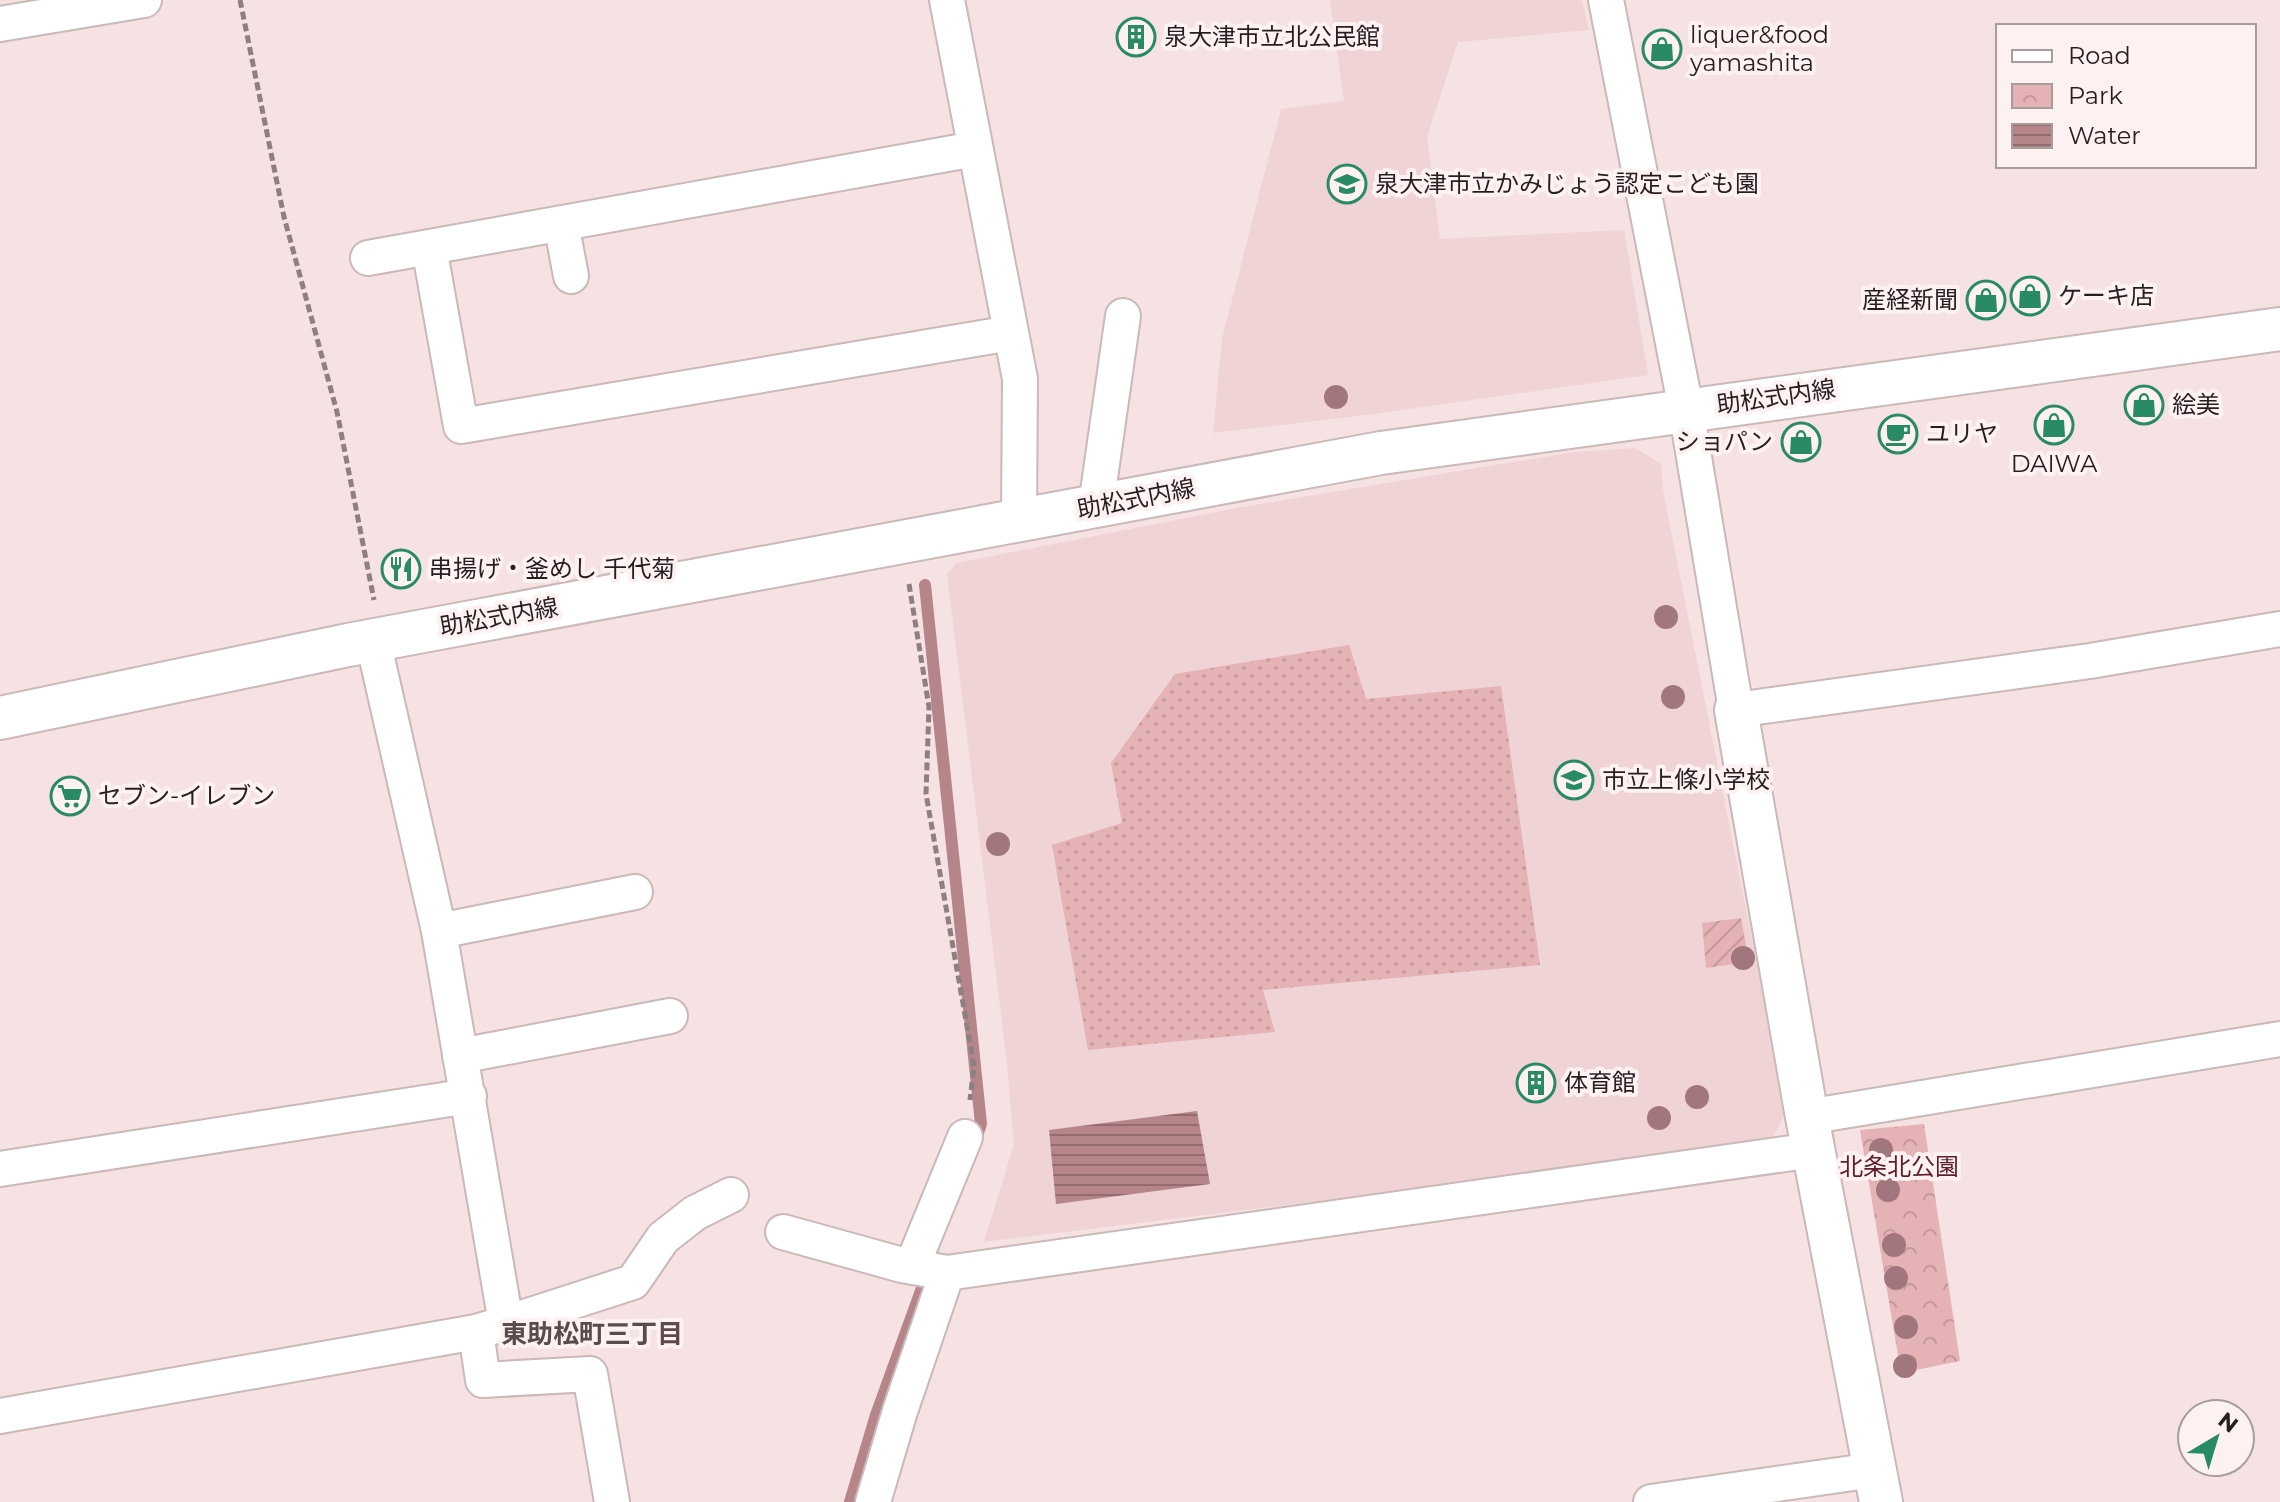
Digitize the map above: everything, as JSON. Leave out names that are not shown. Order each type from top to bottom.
[{"type":"street","points":[[0,24],[144,0]]},
{"type":"street","points":[[947,0],[1020,379],[1019,520]]},
{"type":"street","points":[[1606,0],[1686,409],[1810,1134],[1878,1486],[1651,1502]]},
{"type":"street","points":[[368,258],[975,149]]},
{"type":"street","points":[[561,223],[571,276]]},
{"type":"street","points":[[429,247],[461,426],[1011,333]]},
{"type":"street","points":[[1096,506],[1123,316]]},
{"type":"street","name":"助松式内線","points":[[0,718],[374,621],[902,543],[1381,453],[2280,329]]},
{"type":"street","points":[[374,621],[439,931],[469,1096],[491,1328],[483,1380],[590,1374],[612,1502]]},
{"type":"street","points":[[1736,710],[2090,661],[2280,629]]},
{"type":"street","points":[[439,931],[635,892]]},
{"type":"street","points":[[460,1056],[670,1016]]},
{"type":"street","points":[[783,1232],[928,1270],[1810,1134],[2280,1039]]},
{"type":"street","points":[[0,1169],[469,1096]]},
{"type":"street","points":[[873,1502],[900,1411],[928,1270],[965,1137]]},
{"type":"street","points":[[0,1416],[491,1328],[633,1282],[663,1238],[695,1213],[731,1195]]},
{"type":"path","points":[[240,0],[284,217],[337,412],[374,621]]},
{"type":"path","points":[[902,543],[929,707],[926,794],[974,1066],[965,1137]]},
{"type":"shaded area","name":"泉大津市立かみじょう認定こども園","points":[[1330,0],[1582,0],[1589,30],[1458,42],[1427,137],[1440,239],[1624,230],[1648,375],[1367,415],[1213,433],[1222,339],[1281,109],[1344,101]]},
{"type":"shaded area","points":[[1635,448],[1661,464],[1663,490],[1786,1111],[1769,1146],[984,1242],[1014,1144],[1007,1063],[947,574],[957,563],[1237,508],[1575,452]]},
{"type":"green space","points":[[1349,645],[1366,699],[1501,686],[1540,965],[1263,990],[1275,1032],[1088,1050],[1052,845],[1122,823],[1111,763],[1175,674]]},
{"type":"green space","points":[[1741,918],[1749,962],[1706,968],[1702,923]]},
{"type":"green space","name":"北条北公園","points":[[1924,1124],[1960,1361],[1901,1373],[1860,1130]]},
{"type":"water","points":[[1197,1111],[1210,1184],[1056,1204],[1049,1130]]},
{"type":"waterway","points":[[925,585],[981,1124],[974,1144]]},
{"type":"waterway","points":[[850,1502],[876,1415],[927,1274]]},
{"type":"place","name":"泉大津市立北公民館","points":[[1136,37]]},
{"type":"place","name":"liquer&food yamashita","points":[[1662,49]]},
{"type":"place","name":"泉大津市立かみじょう認定こども園","points":[[1347,184]]},
{"type":"place","name":"ケーキ店","points":[[2030,296]]},
{"type":"place","name":"産経新聞","points":[[1986,300]]},
{"type":"place","name":"絵美","points":[[2144,405]]},
{"type":"place","name":"DAIWA","points":[[2054,425]]},
{"type":"place","name":"ユリヤ","points":[[1898,434]]},
{"type":"place","name":"ショパン","points":[[1801,442]]},
{"type":"place","name":"串揚げ・釜めし 千代菊","points":[[401,569]]},
{"type":"place","name":"市立上條小学校","points":[[1574,780]]},
{"type":"place","name":"セブン-イレブン","points":[[70,796]]},
{"type":"place","name":"体育館","points":[[1536,1083]]},
{"type":"district","name":"東助松町三丁目","points":[[592,1334]]}]
